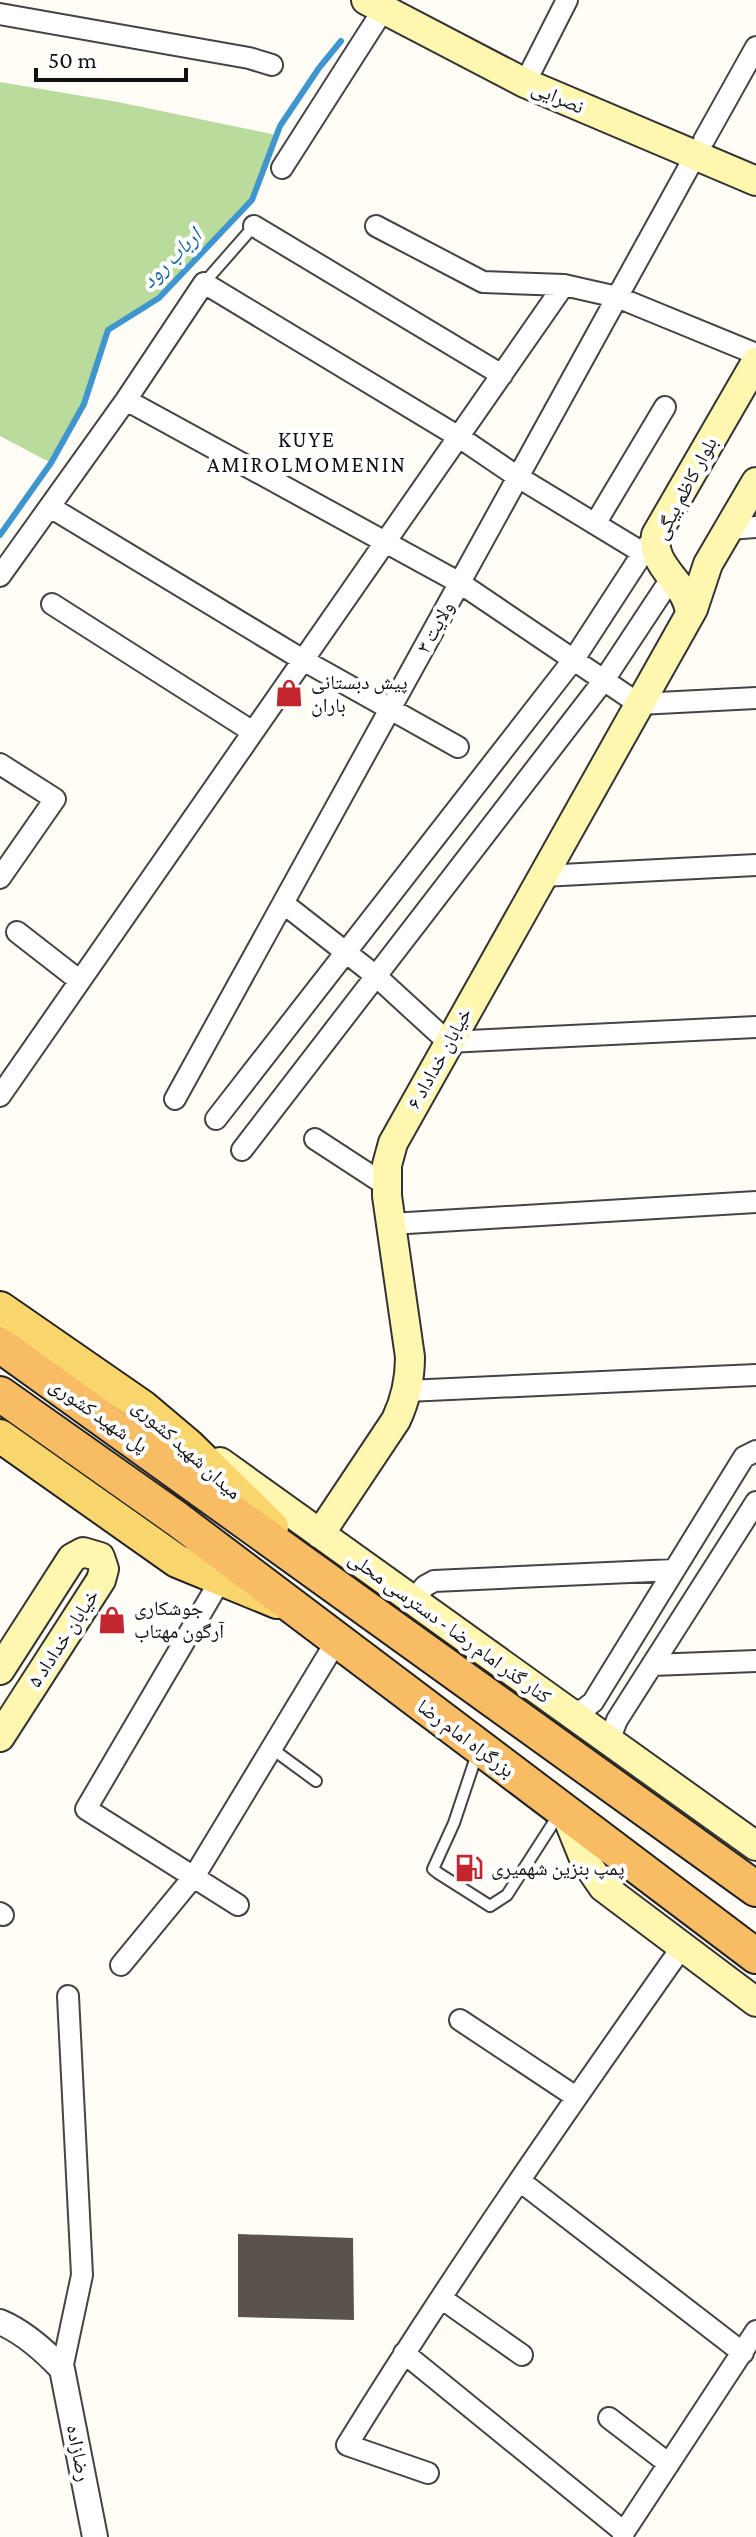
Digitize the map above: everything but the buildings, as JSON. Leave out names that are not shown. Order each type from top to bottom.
[{"type":"highway","name":"پل شهید کشوری","points":[[0,1345],[323,1576]]},
{"type":"highway","name":"پل شهید کشوری","points":[[0,1394],[177,1519]]},
{"type":"highway","name":"بزرگراه امام رضا","points":[[177,1519],[756,1956]]},
{"type":"highway","points":[[323,1576],[756,1889]]},
{"type":"main road","points":[[380,3],[532,69],[700,148],[756,161]]},
{"type":"main road","name":"نصرایی","points":[[380,3],[525,83],[700,148],[756,181]]},
{"type":"main road","name":"بلوار کاظم بیگی","points":[[650,542],[756,362]]},
{"type":"main road","points":[[672,577],[710,559],[742,528],[756,482]]},
{"type":"main road","name":"بلوار کاظم بیگی","points":[[650,542],[654,540],[656,554],[687,596],[691,612]]},
{"type":"main road","points":[[691,612],[710,559]]},
{"type":"main road","name":"خیابان خداداد ۶","points":[[320,1534],[396,1420],[407,1391],[410,1357],[387,1186],[389,1155],[398,1132],[691,612]]},
{"type":"main road","name":"میدان شهید کشوری","points":[[0,1308],[143,1407],[188,1445],[323,1576]]},
{"type":"main road","name":"کنار گذر امام رضا - دسترسی محلی","points":[[143,1407],[750,1842]]},
{"type":"main road","points":[[0,1436],[177,1561],[296,1609]]},
{"type":"main road","name":"خیابان خداداد ۵","points":[[0,1737],[123,1546],[129,1543],[152,1544]]},
{"type":"main road","name":"خیابان خداداد ۵","points":[[0,1670],[72,1558],[83,1552],[100,1557],[104,1569],[101,1580]]},
{"type":"main road","points":[[451,1668],[549,1719],[684,1814],[750,1842]]},
{"type":"main road","points":[[564,1812],[585,1861],[603,1887],[756,2002]]},
{"type":"street","points":[[532,69],[567,0]]},
{"type":"street","points":[[282,168],[380,3]]},
{"type":"street","points":[[0,14],[249,58],[272,65]]},
{"type":"street","name":"ولایت ۳","points":[[175,1099],[756,47]]},
{"type":"street","points":[[254,226],[502,375]]},
{"type":"street","points":[[376,226],[483,282],[564,285],[617,297],[756,354]]},
{"type":"street","points":[[0,576],[126,400],[204,283],[459,437],[595,524],[650,542],[574,659],[216,1119]]},
{"type":"street","points":[[0,1096],[564,285]]},
{"type":"street","points":[[126,400],[460,583],[639,704],[756,698]]},
{"type":"street","points":[[595,524],[665,407]]},
{"type":"street","points":[[50,507],[303,660],[458,747]]},
{"type":"street","points":[[242,1150],[604,680],[672,577]]},
{"type":"street","points":[[52,604],[253,732]]},
{"type":"street","points":[[0,764],[55,799],[0,878]]},
{"type":"street","points":[[542,876],[756,865]]},
{"type":"street","points":[[283,903],[376,976],[448,1042],[756,1027]]},
{"type":"street","points":[[17,932],[80,981]]},
{"type":"street","points":[[315,1139],[387,1186]]},
{"type":"street","points":[[391,1224],[756,1202]]},
{"type":"street","points":[[407,1391],[756,1375]]},
{"type":"street","points":[[569,1712],[583,1710],[593,1702],[744,1457],[756,1451]]},
{"type":"street","points":[[614,1744],[614,1726],[756,1502]]},
{"type":"street","points":[[413,1600],[421,1589],[434,1581],[674,1570]]},
{"type":"street","points":[[221,1579],[86,1809],[195,1875],[238,1905]]},
{"type":"street","points":[[121,1965],[195,1875],[337,1640]]},
{"type":"street","points":[[652,1665],[756,1661]]},
{"type":"street","points":[[428,2473],[347,2445],[404,2353],[576,2097],[682,1947]]},
{"type":"street","points":[[62,2369],[82,2275],[68,1996]]},
{"type":"street","points":[[460,2020],[576,2097]]},
{"type":"street","points":[[520,2181],[743,2353]]},
{"type":"street","points":[[441,2298],[522,2355]]},
{"type":"street","points":[[0,2322],[45,2351],[62,2369]]},
{"type":"street","points":[[404,2353],[624,2534],[756,2331]]},
{"type":"street","name":"رضازاده","points":[[62,2369],[95,2537]]},
{"type":"street","points":[[609,2418],[669,2464]]},
{"type":"lane","points":[[204,283],[254,226]]},
{"type":"lane","points":[[271,1748],[316,1781]]},
{"type":"lane","points":[[479,1748],[454,1823],[433,1869],[438,1873],[490,1906],[507,1895],[564,1812]]},
{"type":"green space","points":[[0,82],[118,102],[277,135],[252,200],[159,298],[108,330],[83,406],[51,463],[0,436]]},
{"type":"waterway","name":"ارباب رود","points":[[0,535],[51,463],[84,404],[108,330],[159,298],[252,200],[280,126],[341,41]]},
{"type":"place","name":"پیش دبستانی باران","points":[[289,693]]},
{"type":"place","name":"جوشکاری آرگون مهتاب","points":[[112,1620]]},
{"type":"place","name":"پمپ بنزین شهمیری","points":[[469,1868]]},
{"type":"district","name":"KUYE AMIROLMOMENIN","points":[[307,452]]}]
